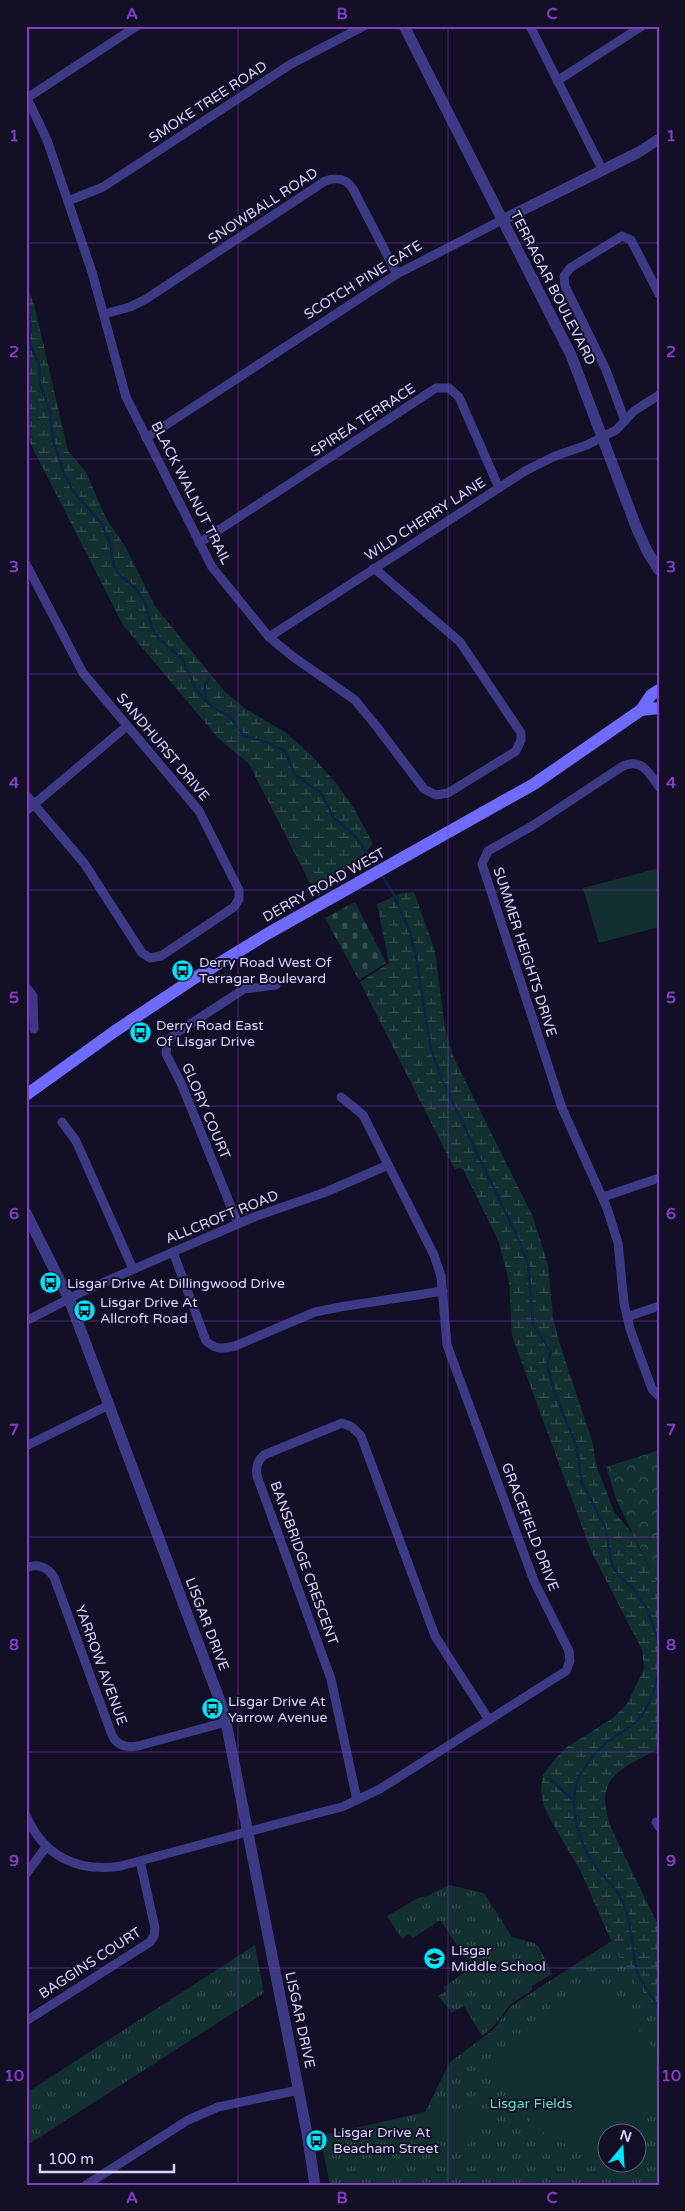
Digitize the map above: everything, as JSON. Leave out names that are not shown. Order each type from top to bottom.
[{"type":"main road","name":"DERRY ROAD WEST","points":[[26,1096],[115,1031],[190,981],[267,934],[534,784],[641,710],[651,696],[659,690]]},
{"type":"main road","name":"DERRY ROAD WEST","points":[[641,710],[659,708]]},
{"type":"street","points":[[27,97],[137,26]]},
{"type":"street","name":"SMOKE TREE ROAD","points":[[68,201],[103,187],[291,64],[364,26]]},
{"type":"street","name":"TERRAGAR BOULEVARD","points":[[404,26],[571,355],[641,538],[659,570]]},
{"type":"street","points":[[530,26],[602,169]]},
{"type":"street","points":[[557,81],[642,26]]},
{"type":"street","name":"BLACK WALNUT TRAIL","points":[[27,97],[47,140],[68,201],[104,314],[126,397],[220,579],[269,637],[355,700],[424,789],[436,795],[448,793],[516,751],[521,740],[518,728],[460,642],[374,568]]},
{"type":"street","name":"SCOTCH PINE GATE","points":[[146,438],[397,274],[639,152],[659,139]]},
{"type":"street","name":"SNOWBALL ROAD","points":[[104,314],[130,307],[146,299],[325,181],[336,178],[348,182],[353,189],[397,274]]},
{"type":"street","points":[[626,420],[606,370],[565,286],[564,276],[570,268],[622,236],[631,240],[659,294]]},
{"type":"street","name":"SPIREA TERRACE","points":[[200,543],[436,388],[449,388],[459,397],[499,488]]},
{"type":"street","name":"WILD CHERRY LANE","points":[[269,637],[540,463],[587,445],[616,430],[634,411],[659,395]]},
{"type":"street","name":"SANDHURST DRIVE","points":[[26,564],[83,673],[199,810],[239,890],[239,899],[234,907],[162,956],[150,958],[142,953],[84,863],[34,804]]},
{"type":"street","points":[[26,811],[127,726]]},
{"type":"street","name":"SUMMER HEIGHTS DRIVE","points":[[603,1197],[562,1108],[482,864],[488,851],[532,826],[622,766],[632,763],[644,767],[659,787]]},
{"type":"street","points":[[26,795],[34,804]]},
{"type":"street","name":"GLORY COURT","points":[[238,1224],[181,1083],[166,1054],[166,1048],[170,1037],[244,989],[276,985]]},
{"type":"street","points":[[26,987],[33,996],[34,1029]]},
{"type":"street","name":"GRACEFIELD DRIVE","points":[[46,1847],[64,1859],[93,1867],[111,1868],[342,1807],[380,1790],[566,1671],[569,1666],[570,1656],[565,1642],[534,1582],[447,1345],[443,1291],[434,1254],[363,1115],[342,1097]]},
{"type":"street","points":[[62,1122],[76,1141],[133,1270]]},
{"type":"street","name":"ALLCROFT ROAD","points":[[26,1321],[69,1299],[173,1252],[238,1224],[326,1192],[388,1164]]},
{"type":"street","points":[[659,1178],[603,1197],[618,1243],[627,1316],[652,1389],[659,1396]]},
{"type":"street","name":"LISGAR DRIVE","points":[[26,1213],[69,1299],[226,1722],[299,2090],[315,2185]]},
{"type":"street","points":[[173,1252],[206,1340],[214,1347],[223,1349],[235,1346],[315,1312],[443,1291]]},
{"type":"street","points":[[627,1316],[659,1306]]},
{"type":"street","points":[[26,1446],[109,1405]]},
{"type":"street","name":"BANSBRIDGE CRESCENT","points":[[358,1800],[331,1679],[257,1476],[256,1467],[258,1460],[264,1455],[342,1423],[352,1427],[361,1436],[435,1636],[489,1720]]},
{"type":"street","name":"YARROW AVENUE","points":[[26,1568],[40,1566],[49,1570],[54,1577],[112,1734],[121,1745],[130,1748],[226,1722]]},
{"type":"street","points":[[26,1814],[31,1826],[46,1847],[26,1874]]},
{"type":"street","name":"BAGGINS COURT","points":[[26,2021],[150,1942],[155,1928],[140,1861]]},
{"type":"street","points":[[86,2185],[188,2120],[218,2107],[299,2090]]},
{"type":"green space","points":[[26,282],[34,304],[68,451],[86,472],[106,518],[126,548],[155,606],[224,691],[247,710],[285,732],[311,755],[337,784],[355,810],[373,844],[356,863],[312,887],[249,764],[218,738],[123,625],[27,437]]},
{"type":"green space","points":[[659,868],[659,927],[599,943],[583,888]]},
{"type":"green space","points":[[414,892],[435,951],[445,1029],[453,1056],[533,1217],[548,1265],[553,1317],[558,1338],[592,1441],[597,1467],[614,1512],[632,1533],[659,1588],[659,1749],[621,1770],[607,1787],[605,1798],[612,1830],[659,1927],[659,2017],[616,1952],[581,1872],[543,1804],[541,1790],[543,1775],[567,1747],[613,1718],[627,1704],[644,1669],[642,1650],[591,1551],[512,1336],[509,1281],[498,1240],[463,1169],[455,1170],[360,982],[389,963],[377,904],[402,893]]},
{"type":"green space","points":[[355,902],[386,963],[359,980],[325,918]]},
{"type":"green space","points":[[659,1450],[659,1588],[617,1501],[606,1467]]},
{"type":"green space","points":[[449,1885],[484,1893],[512,1937],[534,1943],[539,1947],[552,1974],[532,1986],[532,1990],[510,2005],[492,2028],[482,2036],[464,2006],[452,2013],[438,1996],[446,1991],[444,1987],[472,1967],[440,1920],[413,1938],[409,1934],[402,1939],[387,1916],[418,1898],[427,1896]]},
{"type":"green space","name":"Lisgar Fields","points":[[613,1940],[659,2016],[659,2185],[330,2185],[320,2136],[425,2112],[450,2062],[493,2030],[511,2006]]},
{"type":"green space","points":[[255,1945],[264,1993],[26,2146],[26,2093]]},
{"type":"green space","points":[[587,1984],[604,1986],[659,2056],[659,2109],[640,2124],[598,2124],[598,2144],[586,2146],[567,2144],[550,2137],[536,2126],[522,2112],[486,2065]]},
{"type":"green space","points":[[464,2110],[475,2113],[480,2126],[476,2133],[469,2135],[468,2144],[462,2150],[457,2148],[452,2142],[436,2134],[432,2119],[436,2115]]},
{"type":"waterway","points":[[26,313],[30,317],[31,326],[29,341],[39,365],[40,384],[50,411],[53,441],[65,476],[73,491],[102,524],[110,544],[114,566],[119,574],[137,590],[145,603],[152,628],[160,640],[182,659],[196,689],[205,700],[215,709],[229,716],[244,736],[269,743],[285,751],[295,775],[321,793],[334,818],[356,837],[376,867]]},
{"type":"waterway","points":[[205,700],[205,685],[209,678]]},
{"type":"waterway","points":[[381,874],[393,893],[410,932],[416,957],[431,1050],[442,1080],[517,1236],[528,1264],[533,1324],[551,1352],[547,1365],[554,1391],[577,1448],[582,1483],[605,1527],[612,1565],[620,1577],[632,1587],[647,1609],[659,1642]]},
{"type":"waterway","points":[[659,1670],[652,1696],[643,1714],[633,1725],[607,1742],[594,1754],[581,1773],[574,1797],[576,1823],[585,1849],[598,1870],[622,1900],[628,1916],[634,1959],[638,1973],[659,2007]]},
{"type":"waterway","points":[[550,1779],[574,1801]]},
{"type":"place","name":"Derry Road West Of Terragar Boulevard","points":[[183,970]]},
{"type":"place","name":"Derry Road East Of Lisgar Drive","points":[[140,1033]]},
{"type":"place","name":"Lisgar Drive At Dillingwood Drive","points":[[51,1283]]},
{"type":"place","name":"Lisgar Drive At Allcroft Road","points":[[84,1310]]},
{"type":"place","name":"Lisgar Drive At Yarrow Avenue","points":[[212,1709]]},
{"type":"place","name":"Lisgar Middle School","points":[[435,1958]]},
{"type":"place","name":"Lisgar Drive At Beacham Street","points":[[317,2140]]}]
